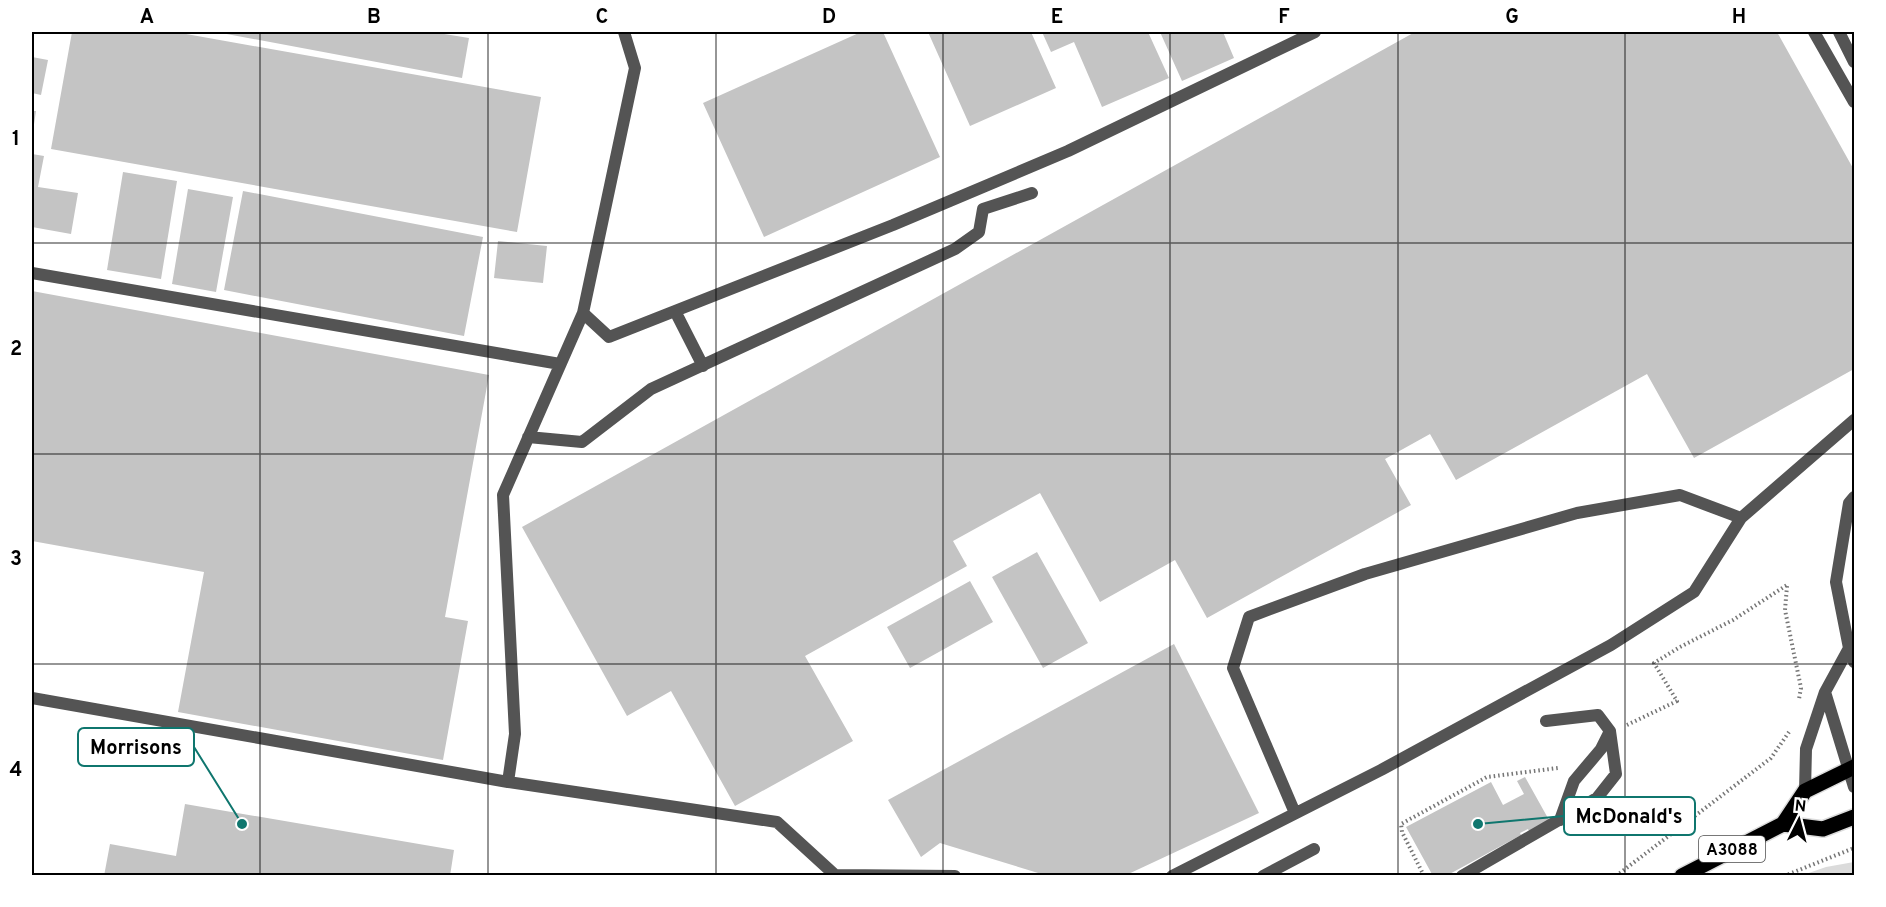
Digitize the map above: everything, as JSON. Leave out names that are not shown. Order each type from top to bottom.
[{"type":"main road","points":[[1805,791],[1852,768]]},
{"type":"main road","name":"A3088","points":[[1682,876],[1784,824],[1805,791]]},
{"type":"main road","name":"A3088","points":[[1784,824],[1822,829],[1854,817]]},
{"type":"street","points":[[508,782],[515,734],[502,495],[583,313],[635,68],[624,32]]},
{"type":"street","points":[[583,313],[609,337],[893,225],[1068,151],[1315,32]]},
{"type":"street","points":[[1814,32],[1854,102]]},
{"type":"street","points":[[1839,32],[1854,62]]},
{"type":"street","points":[[528,437],[582,442],[651,389],[955,249],[979,232],[983,209],[1032,193]]},
{"type":"street","points":[[32,273],[560,364]]},
{"type":"street","points":[[675,311],[703,366]]},
{"type":"street","points":[[1172,876],[1381,770],[1611,645],[1694,592],[1741,518],[1854,420]]},
{"type":"street","points":[[1295,813],[1233,668],[1249,617],[1365,574],[1577,513],[1680,495],[1741,518]]},
{"type":"street","points":[[1854,497],[1849,502],[1836,582],[1854,662]]},
{"type":"street","points":[[1805,791],[1806,749],[1825,692],[1852,650]]},
{"type":"street","points":[[1825,692],[1852,768],[1854,787]]},
{"type":"street","points":[[32,698],[508,782],[777,822],[835,875],[955,876]]},
{"type":"street","points":[[1462,876],[1597,798],[1616,774],[1610,731],[1598,715],[1546,721]]},
{"type":"street","points":[[1560,819],[1574,781],[1601,749],[1610,731]]},
{"type":"street","points":[[1263,876],[1314,849]]},
{"type":"path","points":[[1787,585],[1785,610],[1802,688],[1797,707]]},
{"type":"path","points":[[1616,876],[1771,758],[1792,726]]},
{"type":"path","points":[[1784,876],[1854,848]]},
{"type":"shaded area","points":[[1854,862],[1854,875],[1803,875],[1826,867]]},
{"type":"building","points":[[72,32],[175,32],[541,97],[517,232],[51,149]]},
{"type":"building","points":[[216,32],[432,32],[469,38],[462,78]]},
{"type":"building","points":[[861,32],[883,32],[940,157],[764,237],[703,103]]},
{"type":"building","points":[[928,32],[1031,32],[1056,88],[970,126]]},
{"type":"building","points":[[1042,32],[1148,32],[1169,78],[1102,107],[1074,42],[1051,52]]},
{"type":"building","points":[[1160,32],[1223,32],[1234,58],[1182,81]]},
{"type":"building","points":[[1415,32],[1777,32],[1854,170],[1854,369],[1694,458],[1647,374],[1456,480],[1430,434],[1385,459],[1411,505],[1207,618],[1175,560],[1100,602],[1040,493],[953,541],[967,566],[805,656],[853,741],[735,806],[671,691],[627,716],[522,527]]},
{"type":"building","points":[[32,57],[48,60],[41,95],[32,93]]},
{"type":"building","points":[[32,111],[36,111],[33,131],[32,130]]},
{"type":"building","points":[[32,154],[44,156],[38,187],[78,193],[71,234],[32,227]]},
{"type":"building","points":[[123,172],[177,181],[161,279],[107,270]]},
{"type":"building","points":[[188,189],[233,197],[216,292],[172,284]]},
{"type":"building","points":[[243,191],[483,237],[464,336],[224,290]]},
{"type":"building","points":[[498,241],[547,246],[543,283],[494,278]]},
{"type":"building","points":[[32,291],[489,375],[445,617],[468,621],[443,760],[178,712],[204,572],[32,541]]},
{"type":"building","points":[[1037,552],[1088,643],[1043,668],[992,577]]},
{"type":"building","points":[[970,581],[993,622],[910,668],[887,627]]},
{"type":"building","points":[[1174,644],[1259,813],[1124,876],[1048,876],[940,843],[921,857],[888,800]]},
{"type":"building","points":[[1525,777],[1549,820],[1529,831],[1528,829],[1520,833],[1521,835],[1446,876],[1433,876],[1406,827],[1491,782],[1503,805],[1524,794],[1517,781]]},
{"type":"building","points":[[185,804],[454,850],[450,876],[104,876],[110,844],[176,856]]},
{"type":"place","name":"Morrisons","points":[[242,824]]},
{"type":"place","name":"McDonald's","points":[[1478,824]]}]
